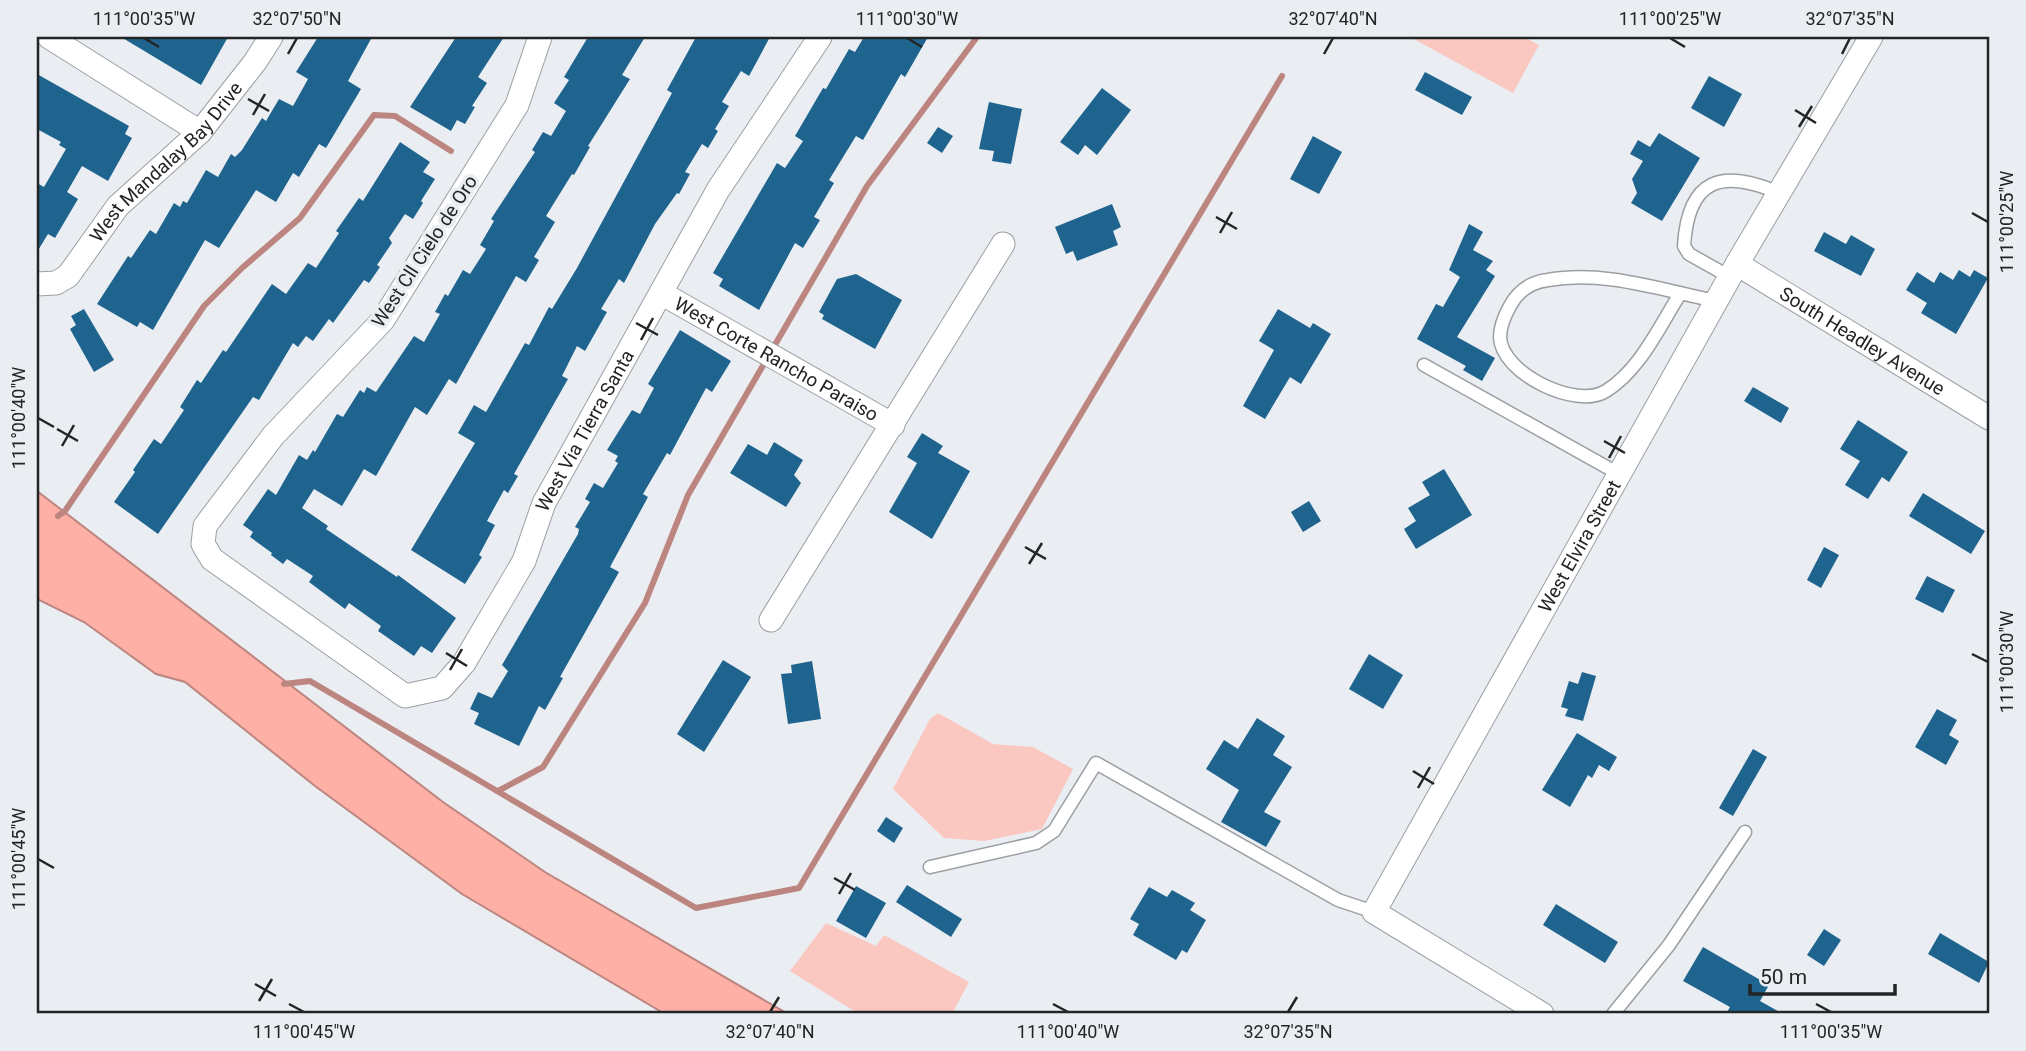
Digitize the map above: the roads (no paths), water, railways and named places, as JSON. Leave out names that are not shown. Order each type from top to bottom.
[{"type":"street","points":[[49,37],[200,132]]},
{"type":"street","name":"West Mandalay Bay Drive","points":[[46,284],[68,276],[118,206],[200,132],[255,62],[271,37]]},
{"type":"street","name":"West Cll Cielo de Oro","points":[[405,696],[212,559],[203,544],[205,526],[272,436],[383,320],[517,105],[540,37]]},
{"type":"street","name":"West Via Tierra Santa","points":[[405,696],[442,688],[464,663],[524,561],[544,503],[718,190],[820,37]]},
{"type":"street","name":"West Elvira Street","points":[[1374,912],[1733,271],[1871,37]]},
{"type":"street","name":"West Corte Rancho Paraiso","points":[[771,620],[1003,244]]},
{"type":"street","name":"South Headley Avenue","points":[[1733,271],[1989,418]]},
{"type":"street","name":"West Corte Rancho Paraiso","points":[[661,293],[893,425]]},
{"type":"street","points":[[1374,912],[1542,1014]]},
{"type":"lane","points":[[1733,271],[1689,254],[1684,246],[1687,215],[1694,199],[1705,188],[1735,178],[1751,181],[1779,193]]},
{"type":"lane","points":[[1680,294],[1640,358],[1613,386],[1590,397],[1554,391],[1515,365],[1503,350],[1500,337],[1511,303],[1532,284],[1550,279],[1630,281],[1716,301]]},
{"type":"lane","points":[[1424,365],[1619,474]]},
{"type":"lane","points":[[930,867],[1035,843],[1054,831],[1096,763],[1338,900],[1374,912]]},
{"type":"lane","points":[[1613,1014],[1669,945],[1745,832]]},
{"type":"waterway","points":[[498,791],[543,767],[645,603],[688,495],[867,186],[977,37]]},
{"type":"waterway","points":[[284,684],[310,681],[696,908],[799,888],[1282,76]]},
{"type":"waterway","points":[[58,516],[65,511],[204,306],[242,268],[300,218],[374,115],[395,116],[451,151]]}]
